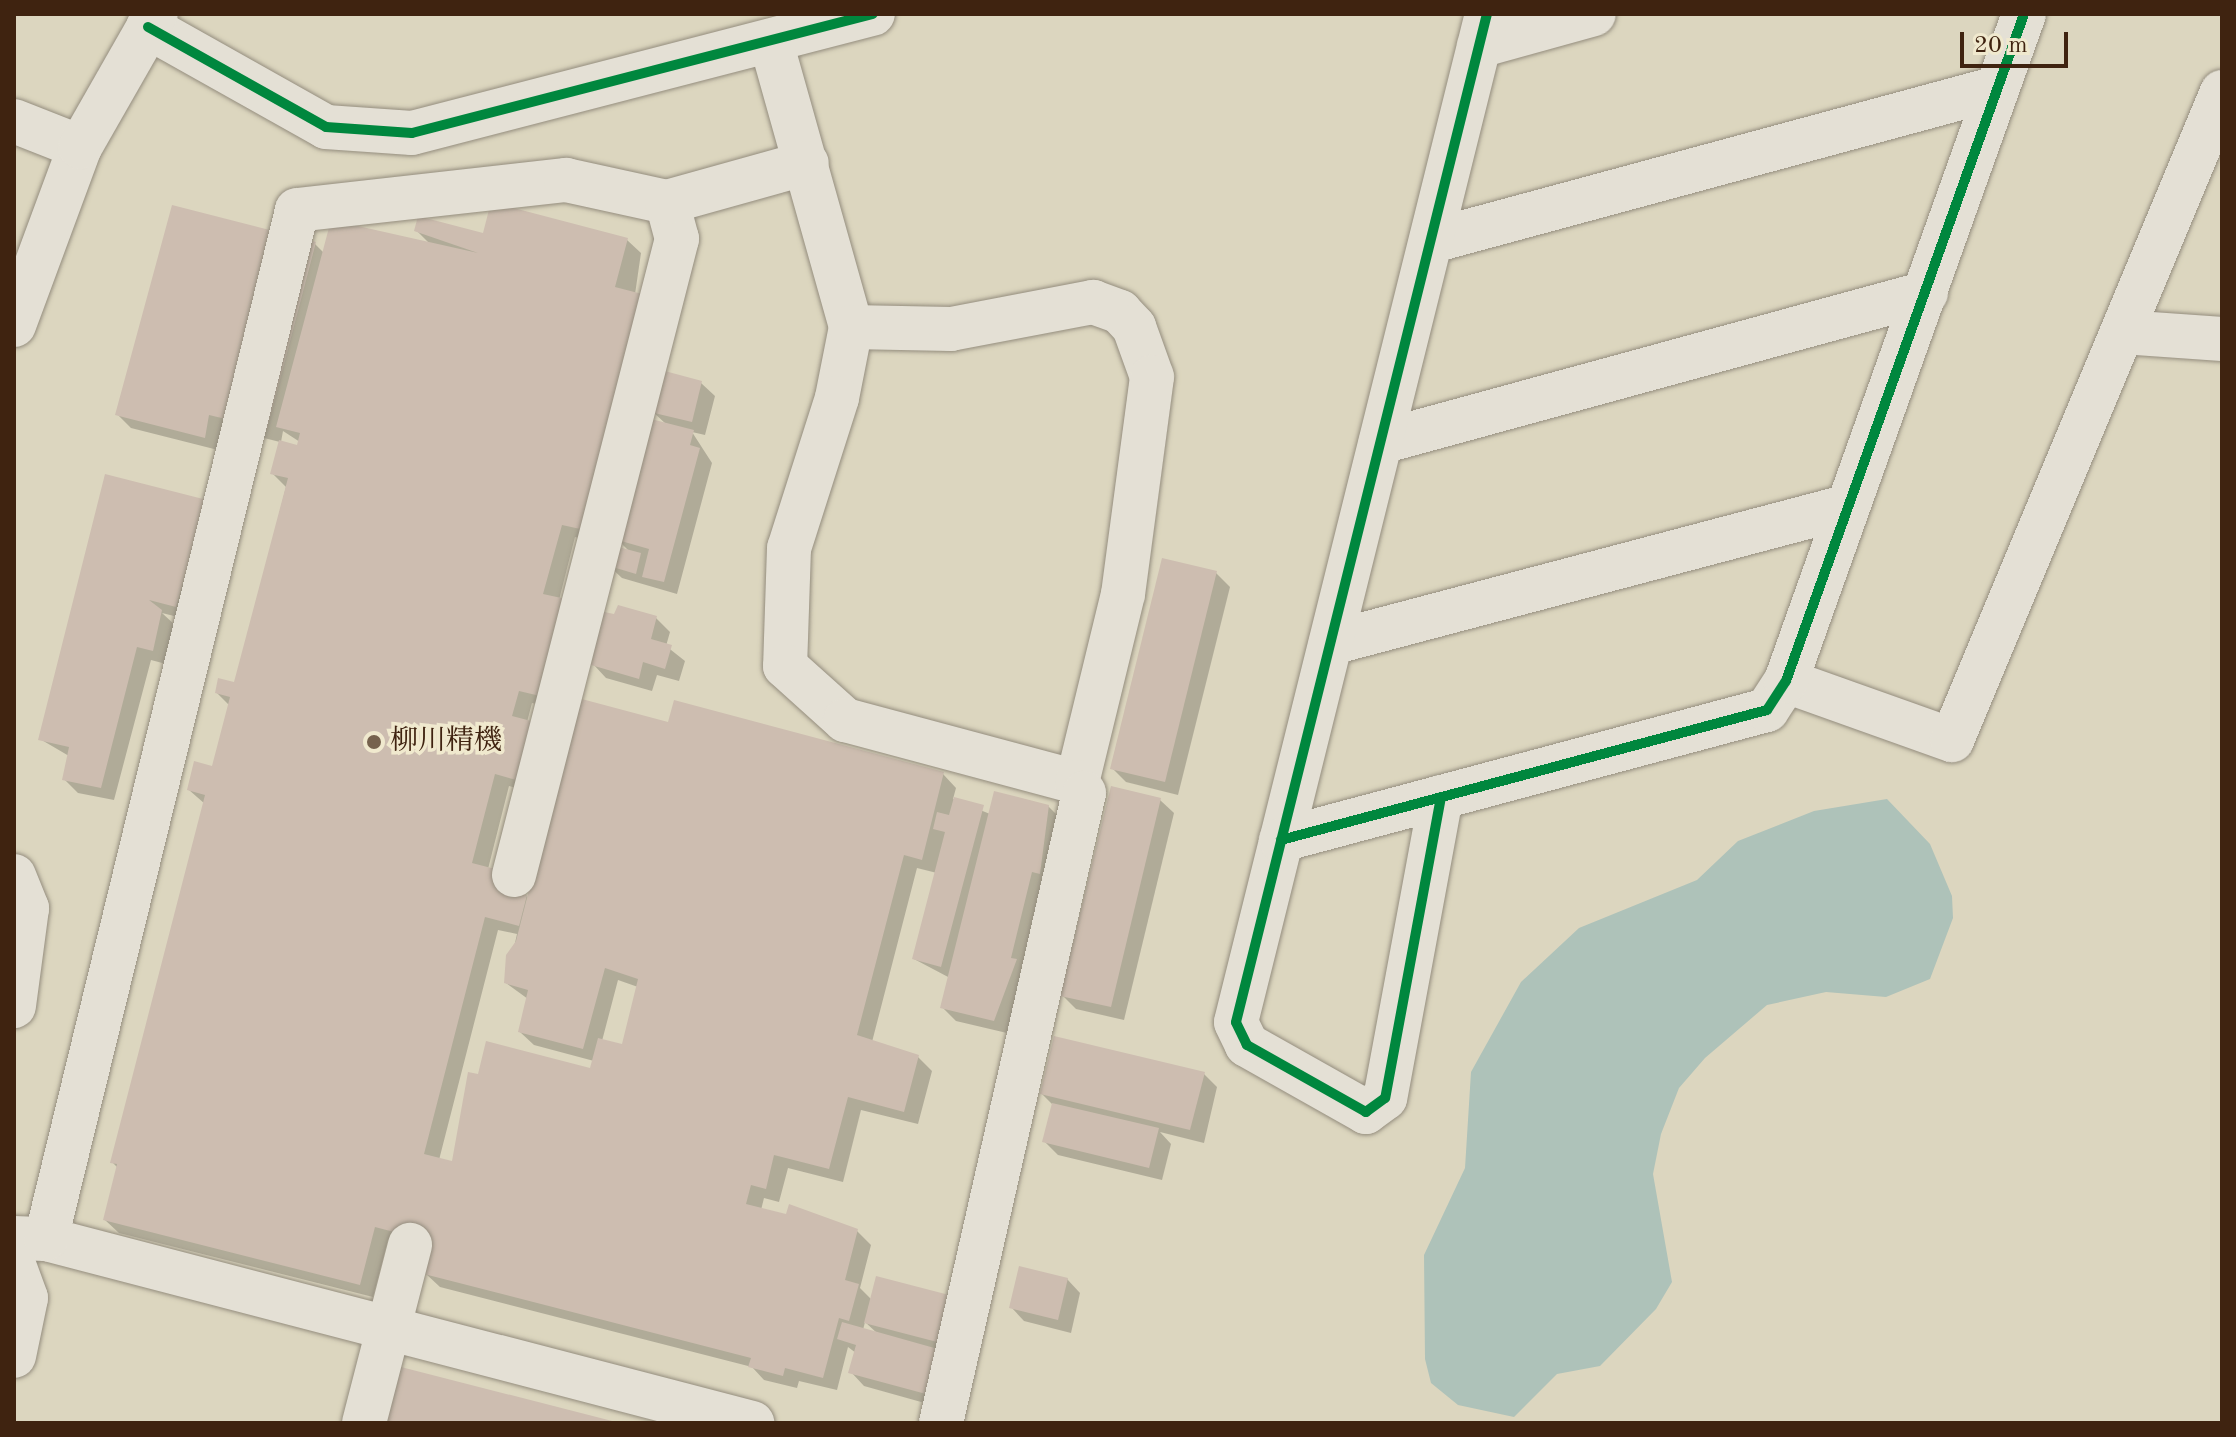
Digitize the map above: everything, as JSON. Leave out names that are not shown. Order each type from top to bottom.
[{"type":"street","points":[[14,325],[80,147],[152,21],[283,108],[366,133],[457,124],[873,14]]},
{"type":"street","points":[[1441,797],[1385,1098],[1366,1112],[1247,1045],[1236,1022],[1483,30],[1594,14]]},
{"type":"street","points":[[1281,840],[1767,710],[1786,681],[1845,507],[1926,293],[2024,14]]},
{"type":"street","points":[[771,42],[851,327],[837,398],[789,548],[785,666],[845,720],[1077,782],[1084,793],[941,1423]]},
{"type":"street","points":[[1432,241],[1997,88]]},
{"type":"street","points":[[1786,681],[1952,740],[2222,92]]},
{"type":"street","points":[[14,121],[80,147]]},
{"type":"street","points":[[14,1356],[26,1298],[25,1247],[297,210],[566,180],[667,202],[807,163]]},
{"type":"street","points":[[514,875],[677,239],[667,202]]},
{"type":"street","points":[[1381,442],[1926,293]]},
{"type":"street","points":[[851,327],[951,329],[1093,302],[1120,312],[1134,327],[1152,377],[1144,474],[1077,782]]},
{"type":"street","points":[[2123,332],[2222,339]]},
{"type":"street","points":[[1331,643],[1845,507]]},
{"type":"street","points":[[14,876],[27,908],[14,1006]]},
{"type":"street","points":[[364,1423],[410,1245]]},
{"type":"street","points":[[25,1247],[388,1331],[752,1423]]},
{"type":"shaded area","points":[[1887,799],[1930,844],[1952,896],[1953,918],[1930,979],[1886,997],[1826,992],[1767,1005],[1705,1058],[1679,1088],[1661,1134],[1653,1174],[1672,1282],[1656,1309],[1600,1366],[1557,1374],[1514,1417],[1458,1405],[1431,1383],[1425,1359],[1424,1255],[1465,1168],[1471,1072],[1521,982],[1579,928],[1697,880],[1738,841],[1814,811]]},
{"type":"building","points":[[491,202],[628,238],[615,287],[646,295],[585,530],[562,525],[543,594],[566,599],[540,696],[519,691],[512,716],[535,722],[520,781],[495,774],[472,863],[499,870],[495,886],[527,895],[519,926],[485,917],[424,1154],[452,1161],[468,1072],[478,1074],[486,1041],[590,1068],[598,1038],[622,1044],[638,979],[605,968],[583,1049],[518,1032],[528,990],[504,983],[506,955],[516,941],[578,698],[668,722],[674,700],[944,772],[922,860],[904,855],[857,1035],[919,1055],[904,1112],[848,1097],[829,1169],[774,1155],[766,1189],[751,1185],[746,1204],[786,1214],[789,1204],[858,1229],[845,1280],[859,1284],[849,1321],[839,1318],[823,1378],[785,1368],[783,1376],[748,1367],[751,1358],[424,1274],[432,1242],[375,1227],[360,1285],[103,1220],[117,1164],[110,1163],[205,795],[187,790],[194,761],[212,766],[230,697],[215,693],[218,678],[234,682],[288,478],[270,474],[279,440],[297,445],[300,433],[276,427],[331,220],[478,253],[414,231],[418,216],[483,233]]},
{"type":"building","points":[[172,205],[316,242],[267,429],[209,415],[205,438],[115,415]]},
{"type":"building","points":[[661,370],[702,381],[692,422],[650,412]]},
{"type":"building","points":[[647,418],[694,430],[690,445],[700,448],[664,582],[642,577],[649,549],[614,539]]},
{"type":"building","points":[[105,474],[207,500],[176,607],[149,600],[162,610],[153,651],[137,647],[101,788],[62,780],[69,747],[38,740]]},
{"type":"building","points":[[611,545],[641,553],[636,574],[606,565]]},
{"type":"building","points":[[1162,558],[1217,571],[1165,782],[1110,769]]},
{"type":"building","points":[[618,605],[657,616],[651,639],[672,645],[665,669],[643,662],[639,679],[591,665],[600,611],[614,614]]},
{"type":"building","points":[[1111,786],[1161,798],[1111,1007],[1060,996]]},
{"type":"building","points":[[994,791],[1049,805],[1040,874],[1032,872],[1011,958],[1017,959],[994,1021],[940,1008]]},
{"type":"building","points":[[954,797],[984,805],[941,967],[912,959],[945,832],[933,829],[937,812],[949,815]]},
{"type":"building","points":[[1054,1036],[1205,1072],[1190,1130],[1040,1094]]},
{"type":"building","points":[[1052,1103],[1159,1128],[1149,1168],[1042,1142]]},
{"type":"building","points":[[1019,1266],[1068,1278],[1058,1320],[1009,1308]]},
{"type":"building","points":[[876,1276],[953,1296],[941,1343],[864,1323]]},
{"type":"building","points":[[842,1322],[938,1349],[926,1394],[848,1373],[856,1345],[837,1339]]},
{"type":"building","points":[[401,1367],[616,1422],[616,1423],[386,1423]]},
{"type":"cycle path","points":[[148,27],[326,127],[412,133],[873,14]]},
{"type":"cycle path","points":[[1441,797],[1385,1098],[1366,1112],[1247,1045],[1236,1022],[1487,14]]},
{"type":"cycle path","points":[[1281,840],[1767,710],[1786,681],[2024,14]]},
{"type":"place","name":"柳川精機","points":[[374,742]]}]
